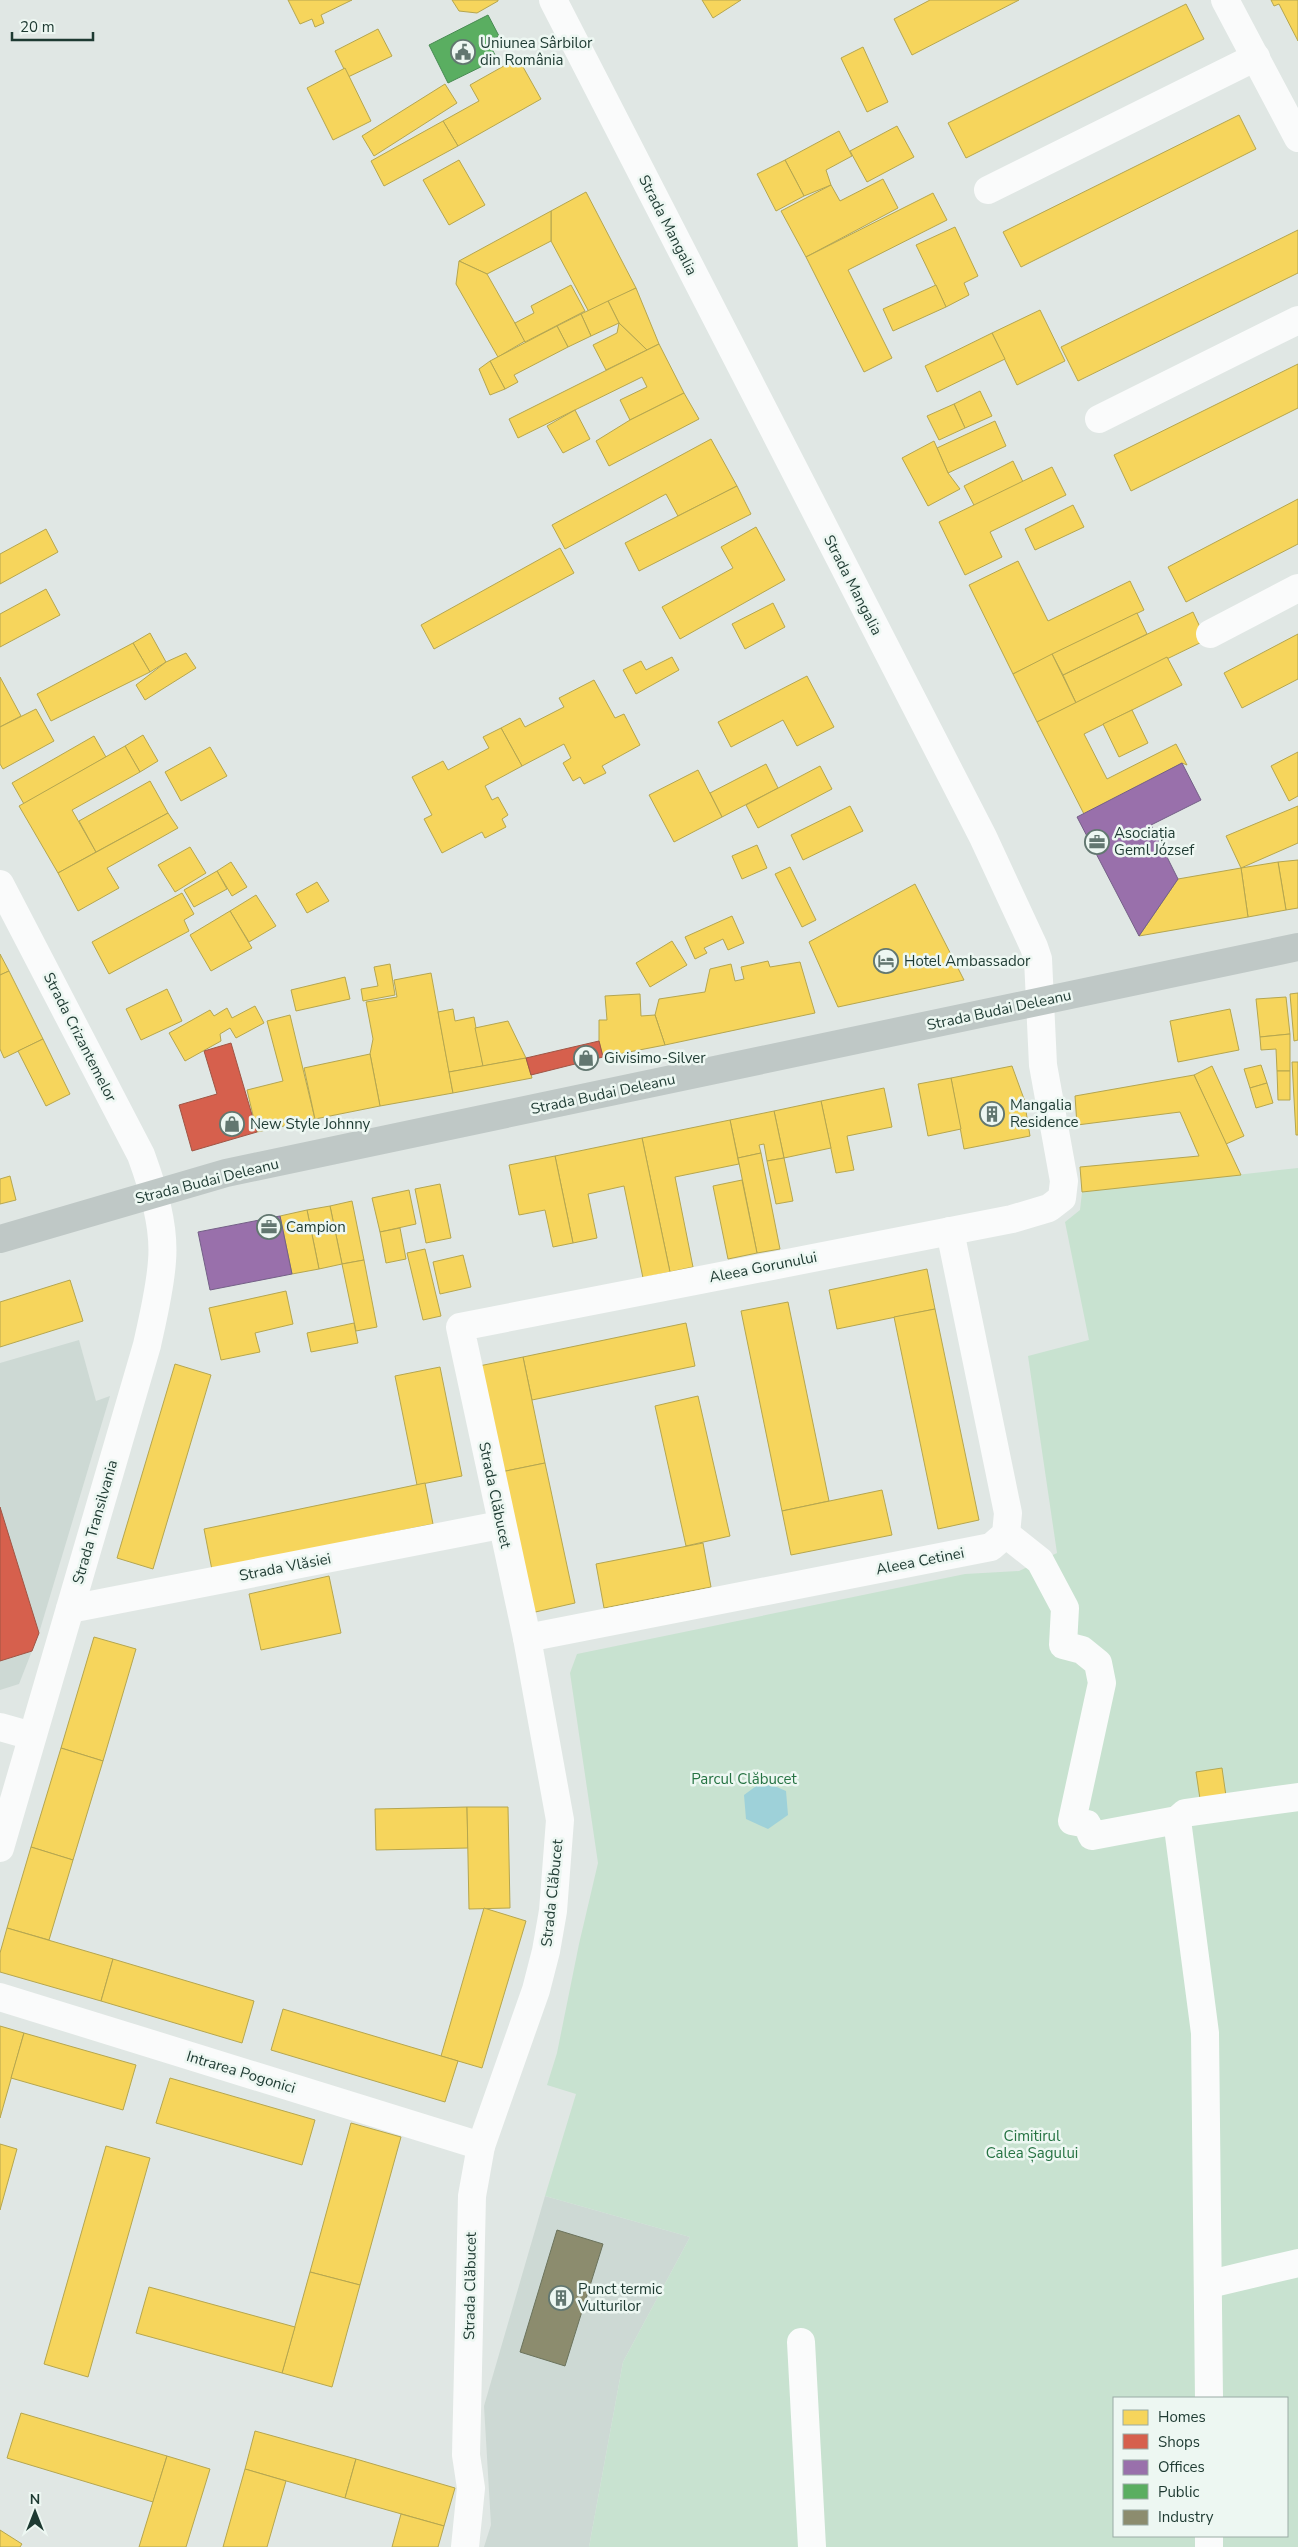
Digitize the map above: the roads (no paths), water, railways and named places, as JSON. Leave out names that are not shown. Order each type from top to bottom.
[{"type":"main road","name":"Strada Budai Deleanu","points":[[0,1239],[226,1173],[1298,947]]},
{"type":"street","name":"Strada Mangalia","points":[[553,0],[983,838],[1034,947],[1038,959],[1043,1064],[1064,1182],[1062,1198]]},
{"type":"street","points":[[1225,0],[1298,138]]},
{"type":"street","points":[[988,190],[1256,57]]},
{"type":"street","points":[[1099,419],[1298,320]]},
{"type":"street","points":[[1210,634],[1298,588]]},
{"type":"street","name":"Strada Crizantemelor","points":[[0,884],[141,1155],[154,1193]]},
{"type":"street","name":"Strada Transilvania","points":[[0,1848],[146,1345],[159,1290],[162,1245],[154,1193]]},
{"type":"street","name":"Aleea Gorunului","points":[[460,1327],[950,1231],[1040,1211],[1049,1208],[1062,1198]]},
{"type":"street","points":[[950,1231],[1008,1513],[1006,1534],[1040,1562],[1065,1608],[1064,1645],[1082,1650],[1098,1663],[1102,1683],[1072,1821],[1087,1824],[1092,1836],[1176,1820],[1185,1813],[1298,1797]]},
{"type":"street","name":"Strada Clăbucet","points":[[460,1327],[500,1525],[527,1638],[560,1820],[553,1911],[546,1951],[536,1990],[481,2146],[472,2196],[466,2455],[472,2488],[465,2547]]},
{"type":"street","name":"Strada Vlăsiei","points":[[70,1609],[500,1525]]},
{"type":"street","name":"Aleea Cetinei","points":[[527,1638],[991,1547],[1006,1534]]},
{"type":"street","points":[[0,1728],[32,1736]]},
{"type":"street","points":[[1176,1820],[1204,2033],[1210,2284],[1209,2397]]},
{"type":"street","name":"Intrarea Pogonici","points":[[0,1997],[481,2146]]},
{"type":"street","points":[[1210,2284],[1298,2263]]},
{"type":"street","points":[[801,2342],[812,2547]]},
{"type":"water","points":[[763,1781],[786,1791],[788,1815],[768,1829],[746,1819],[744,1795]]},
{"type":"place","name":"Uniunea Sârbilor din România","points":[[463,52]]},
{"type":"place","name":"Asociația Geml József","points":[[1097,842]]},
{"type":"place","name":"Hotel Ambassador","points":[[886,961]]},
{"type":"place","name":"Givisimo-Silver","points":[[586,1058]]},
{"type":"place","name":"Mangalia Residence","points":[[992,1114]]},
{"type":"place","name":"New Style Johnny","points":[[232,1124]]},
{"type":"place","name":"Campion","points":[[269,1227]]},
{"type":"place","name":"Punct termic Vulturilor","points":[[561,2298]]},
{"type":"park label","name":"Parcul Clăbucet","points":[[744,1779]]},
{"type":"park label","name":"Cimitirul Calea Șagului","points":[[1032,2144]]}]
